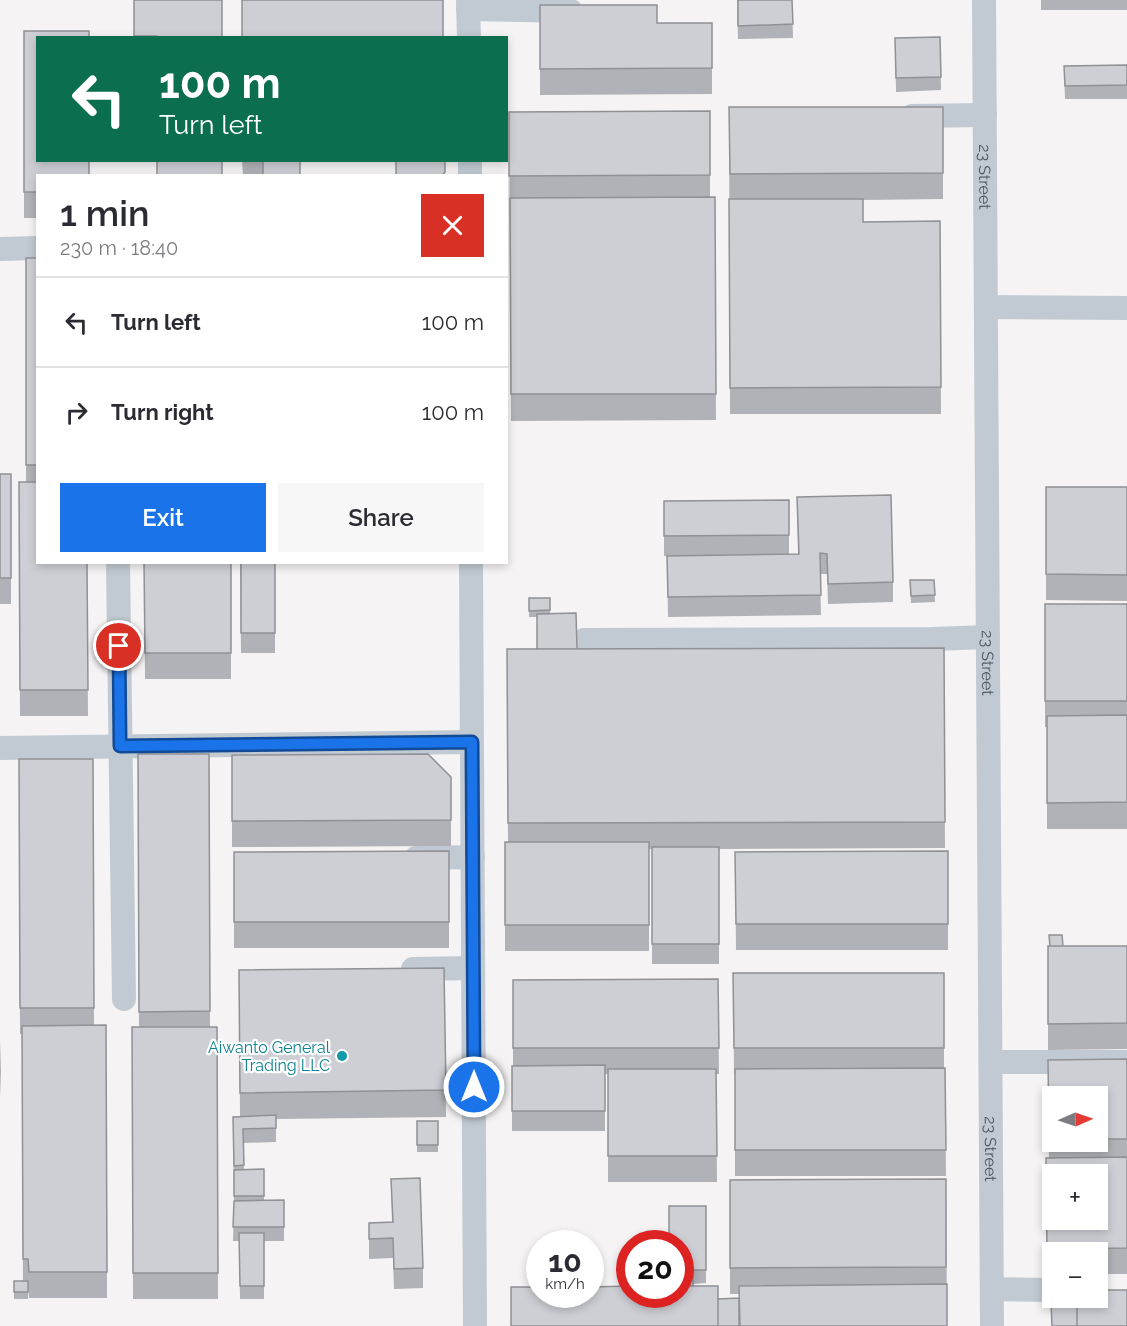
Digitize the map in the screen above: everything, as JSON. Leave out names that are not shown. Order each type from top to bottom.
[{"type":"street","name":"23 Street","points":[[984,0],[992,1326]]},
{"type":"street","points":[[469,36],[468,5],[598,12]]},
{"type":"street","points":[[893,117],[985,115]]},
{"type":"street","points":[[0,249],[36,248]]},
{"type":"street","points":[[986,307],[1127,309]]},
{"type":"street","points":[[118,564],[124,999]]},
{"type":"street","points":[[471,564],[476,1326]]},
{"type":"street","points":[[584,640],[988,637]]},
{"type":"street","points":[[0,747],[472,742]]},
{"type":"street","points":[[398,858],[473,857]]},
{"type":"street","points":[[392,969],[474,968]]},
{"type":"street","points":[[991,1062],[1127,1062]]},
{"type":"street","points":[[992,1289],[1042,1290]]},
{"type":"building","points":[[134,0],[222,0],[222,36],[134,36]]},
{"type":"building","points":[[242,0],[443,0],[443,36],[242,36]]},
{"type":"building","points":[[738,0],[792,0],[793,24],[738,26]]},
{"type":"building","points":[[540,5],[657,5],[657,23],[712,23],[712,68],[540,69]]},
{"type":"building","points":[[24,31],[89,31],[89,36],[36,36],[36,162],[89,162],[89,174],[36,174],[36,192],[24,192]]},
{"type":"building","points":[[940,37],[941,77],[896,78],[895,38]]},
{"type":"building","points":[[1127,65],[1127,85],[1065,86],[1064,66]]},
{"type":"building","points":[[729,107],[943,107],[943,173],[730,174]]},
{"type":"building","points":[[710,111],[710,175],[509,176],[509,112]]},
{"type":"building","points":[[157,162],[222,162],[222,174],[157,174]]},
{"type":"building","points":[[263,162],[300,162],[300,174],[263,174]]},
{"type":"building","points":[[396,162],[445,162],[444,174],[396,174]]},
{"type":"building","points":[[715,197],[716,394],[511,394],[510,198]]},
{"type":"building","points":[[729,199],[863,199],[863,222],[940,221],[941,387],[730,388]]},
{"type":"building","points":[[26,258],[36,258],[36,465],[26,465]]},
{"type":"building","points":[[0,474],[11,474],[11,578],[0,578]]},
{"type":"building","points":[[19,482],[36,482],[36,564],[87,564],[88,690],[20,690]]},
{"type":"building","points":[[1046,487],[1127,487],[1127,575],[1046,574]]},
{"type":"building","points":[[891,495],[893,582],[828,584],[827,554],[820,553],[821,595],[668,597],[667,556],[799,554],[797,497]]},
{"type":"building","points":[[789,500],[789,535],[664,536],[664,501]]},
{"type":"building","points":[[144,564],[231,564],[231,653],[145,653]]},
{"type":"building","points":[[241,564],[275,564],[275,633],[241,633]]},
{"type":"building","points":[[910,580],[934,580],[935,595],[911,596]]},
{"type":"building","points":[[529,598],[550,598],[550,610],[529,611]]},
{"type":"building","points":[[1045,604],[1127,604],[1127,701],[1045,701]]},
{"type":"building","points":[[576,613],[577,649],[537,649],[537,614]]},
{"type":"building","points":[[944,648],[945,822],[508,823],[507,649]]},
{"type":"building","points":[[1127,715],[1127,802],[1047,803],[1047,716]]},
{"type":"building","points":[[138,754],[209,754],[210,1011],[139,1012]]},
{"type":"building","points":[[428,754],[451,777],[451,820],[232,821],[232,755]]},
{"type":"building","points":[[19,759],[93,759],[94,1008],[20,1008]]},
{"type":"building","points":[[505,842],[649,842],[649,925],[505,925]]},
{"type":"building","points":[[652,847],[719,847],[719,944],[652,944]]},
{"type":"building","points":[[449,851],[449,922],[234,922],[234,852]]},
{"type":"building","points":[[948,851],[948,924],[736,924],[735,852]]},
{"type":"building","points":[[1049,935],[1062,935],[1063,946],[1050,946]]},
{"type":"building","points":[[1048,946],[1127,946],[1127,1023],[1048,1024]]},
{"type":"building","name":"Aiwanto General Trading LLC","points":[[444,968],[446,1090],[240,1093],[239,970]]},
{"type":"building","points":[[733,973],[944,973],[944,1048],[734,1048]]},
{"type":"building","points":[[718,979],[719,1048],[513,1048],[513,980]]},
{"type":"building","points":[[106,1025],[107,1272],[29,1272],[28,1259],[23,1259],[22,1026]]},
{"type":"building","points":[[132,1027],[217,1027],[218,1273],[133,1273]]},
{"type":"building","points":[[1127,1059],[1127,1139],[1108,1139],[1108,1086],[1048,1086],[1048,1060]]},
{"type":"building","points":[[605,1065],[605,1111],[512,1111],[512,1066]]},
{"type":"building","points":[[945,1068],[946,1150],[735,1150],[735,1069]]},
{"type":"building","points":[[608,1069],[716,1069],[717,1156],[608,1156]]},
{"type":"building","points":[[276,1115],[276,1128],[243,1129],[244,1165],[234,1166],[233,1117]]},
{"type":"building","points":[[417,1121],[438,1121],[438,1145],[417,1145]]},
{"type":"building","points":[[1127,1157],[1127,1248],[1108,1248],[1108,1242],[1047,1242],[1047,1230],[1108,1230],[1108,1164],[1046,1164],[1046,1158]]},
{"type":"building","points":[[264,1169],[264,1196],[234,1196],[234,1170]]},
{"type":"building","points":[[420,1178],[423,1268],[394,1269],[393,1238],[369,1239],[369,1223],[393,1222],[391,1179]]},
{"type":"building","points":[[946,1179],[946,1267],[730,1268],[730,1180]]},
{"type":"building","points":[[284,1200],[284,1227],[233,1227],[234,1201]]},
{"type":"building","points":[[669,1206],[706,1206],[706,1270],[694,1270],[694,1230],[669,1230]]},
{"type":"building","points":[[239,1233],[264,1233],[264,1286],[240,1286]]},
{"type":"building","points":[[14,1281],[28,1281],[28,1292],[14,1292]]},
{"type":"building","points":[[947,1284],[947,1326],[740,1326],[739,1286]]},
{"type":"building","points":[[616,1286],[616,1308],[694,1308],[694,1286],[718,1286],[718,1326],[511,1326],[511,1287],[526,1287],[526,1308],[604,1308],[604,1287]]},
{"type":"building","points":[[1108,1290],[1127,1290],[1127,1326],[1077,1326],[1077,1308],[1108,1308]]},
{"type":"building","points":[[739,1298],[739,1326],[718,1326],[718,1299]]},
{"type":"building","points":[[1051,1308],[1077,1308],[1077,1326],[1052,1326]]},
{"type":"place","name":"Aiwanto General Trading LLC","points":[[342,1056]]},
{"type":"route","points":[[119,646],[120,746],[472,742],[474,1087]]}]
